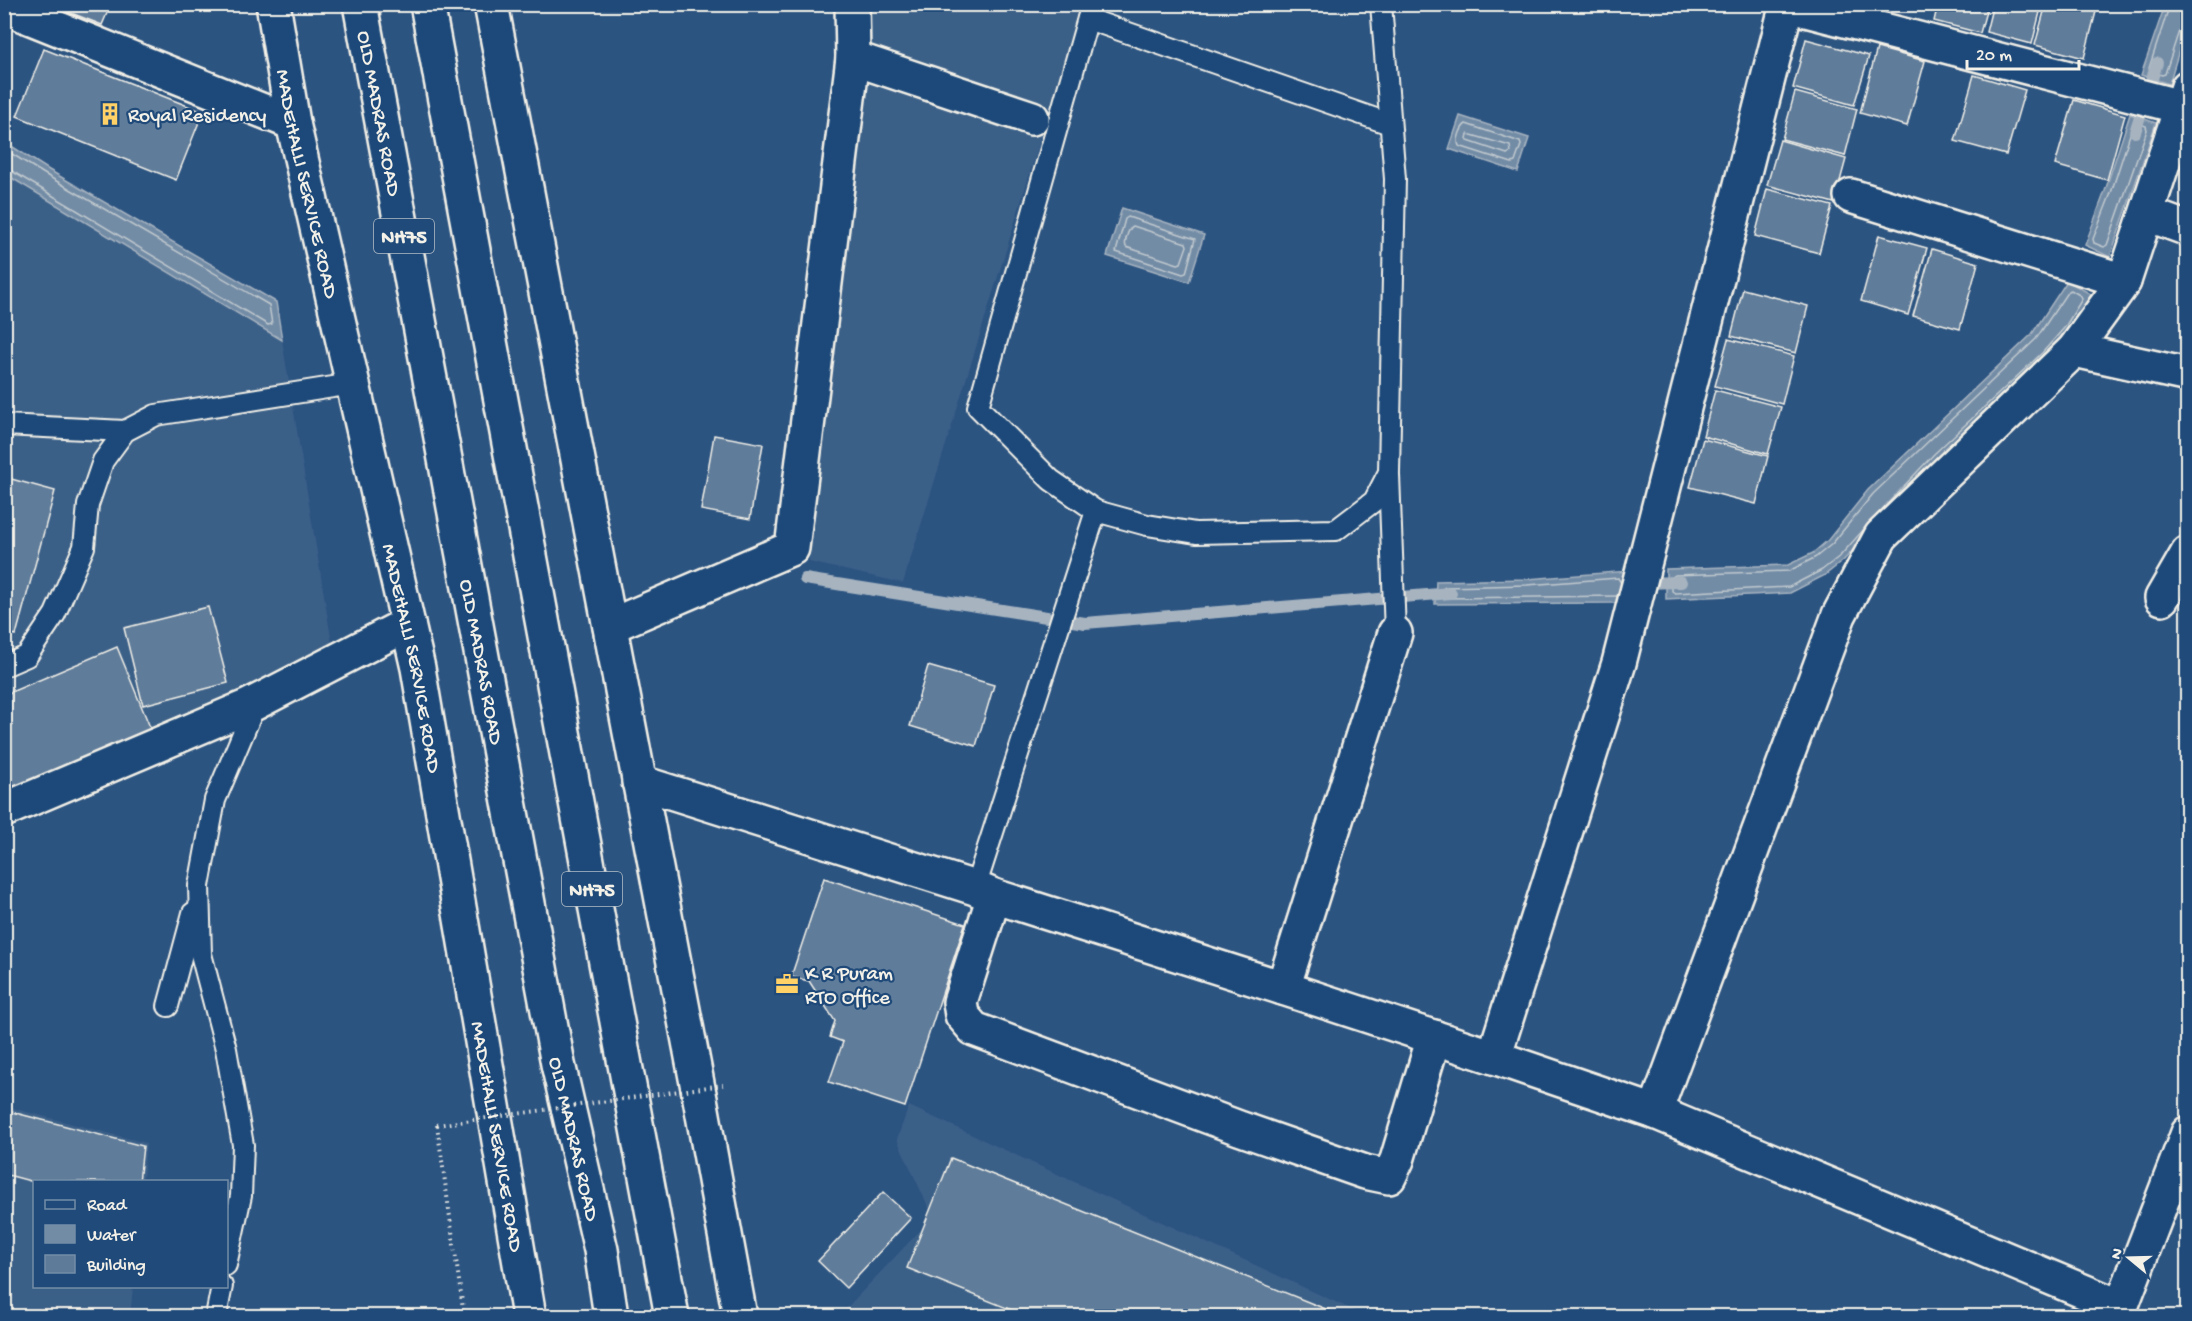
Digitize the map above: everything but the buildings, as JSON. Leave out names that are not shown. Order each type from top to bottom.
[{"type":"main road","name":"MADEHALLI SERVICE ROAD","points":[[273,4],[293,123],[420,680],[529,1317]]},
{"type":"main road","name":"OLD MADRAS ROAD","points":[[360,4],[558,1064],[601,1250],[611,1317]]},
{"type":"main road","name":"NH75","points":[[427,4],[672,1317]]},
{"type":"main road","points":[[492,4],[740,1317]]},
{"type":"main road","points":[[610,626],[792,548],[853,58],[852,4]]},
{"type":"main road","points":[[1494,1057],[1619,663],[1787,5],[2184,97],[2124,281],[2074,350],[1881,536],[1839,615],[1655,1112]]},
{"type":"main road","points":[[4,7],[293,123]]},
{"type":"main road","points":[[853,58],[1032,118]]},
{"type":"main road","points":[[1851,196],[2124,281]]},
{"type":"main road","points":[[2147,214],[2187,229]]},
{"type":"main road","points":[[2074,350],[2187,375]]},
{"type":"main road","points":[[2162,598],[2187,553]]},
{"type":"main road","points":[[4,810],[249,706],[408,624]]},
{"type":"main road","points":[[1283,988],[1395,633]]},
{"type":"main road","points":[[639,782],[1434,1037],[1655,1112],[2129,1312],[2187,1132]]},
{"type":"main road","points":[[984,892],[960,1002],[962,1015],[974,1029],[1239,1128],[1365,1172],[1389,1177],[1397,1160],[1434,1037]]},
{"type":"lane","points":[[1381,4],[1395,178],[1389,472],[1395,633]]},
{"type":"lane","points":[[1389,472],[1374,501],[1336,530],[1196,533],[1147,525],[1096,511],[1051,480],[978,407],[1090,12],[1390,124]]},
{"type":"lane","points":[[4,666],[27,656],[55,614],[84,547],[88,505],[103,461],[125,431],[156,415],[352,384]]},
{"type":"lane","points":[[4,425],[125,431]]},
{"type":"lane","points":[[984,892],[1096,511]]},
{"type":"lane","points":[[168,1006],[199,893],[215,800],[250,717],[249,706]]},
{"type":"lane","points":[[199,893],[201,954],[226,1049],[243,1144],[240,1196],[228,1255]]},
{"type":"lane","points":[[216,1317],[222,1288]]},
{"type":"path","points":[[464,1317],[437,1125],[723,1085]]},
{"type":"shaded area","points":[[858,5],[1082,5],[903,583],[809,562]]},
{"type":"shaded area","points":[[5,174],[282,340],[334,656],[5,797]]},
{"type":"shaded area","points":[[4,1106],[146,1143],[143,1180],[33,1180],[33,1288],[133,1288],[130,1316],[5,1316]]},
{"type":"shaded area","points":[[909,1106],[1366,1316],[839,1316],[933,1217],[897,1139]]},
{"type":"water","points":[[2165,5],[2188,5],[2187,24],[2169,84],[2141,75]]},
{"type":"water","points":[[2130,114],[2156,123],[2110,257],[2085,245]]},
{"type":"water","points":[[1460,116],[1529,138],[1518,172],[1449,149]]},
{"type":"water","points":[[5,142],[276,302],[282,340],[5,174]]},
{"type":"water","points":[[1122,208],[1204,235],[1189,282],[1107,256]]},
{"type":"water","points":[[2067,281],[2091,294],[2070,331],[1885,514],[1844,560],[1825,575],[1790,593],[1666,599],[1666,569],[1788,565],[1813,553],[1828,540],[1868,490],[2032,334]]},
{"type":"water","points":[[1629,571],[1623,603],[1435,604],[1436,581],[1527,579]]},
{"type":"waterway","points":[[2135,132],[2157,63]]},
{"type":"waterway","points":[[805,579],[1085,623],[1451,593]]},
{"type":"waterway","points":[[1642,583],[1681,582]]},
{"type":"place","name":"Royal Residency","points":[[110,114]]},
{"type":"place","name":"K R Puram RTO Office","points":[[787,984]]}]
